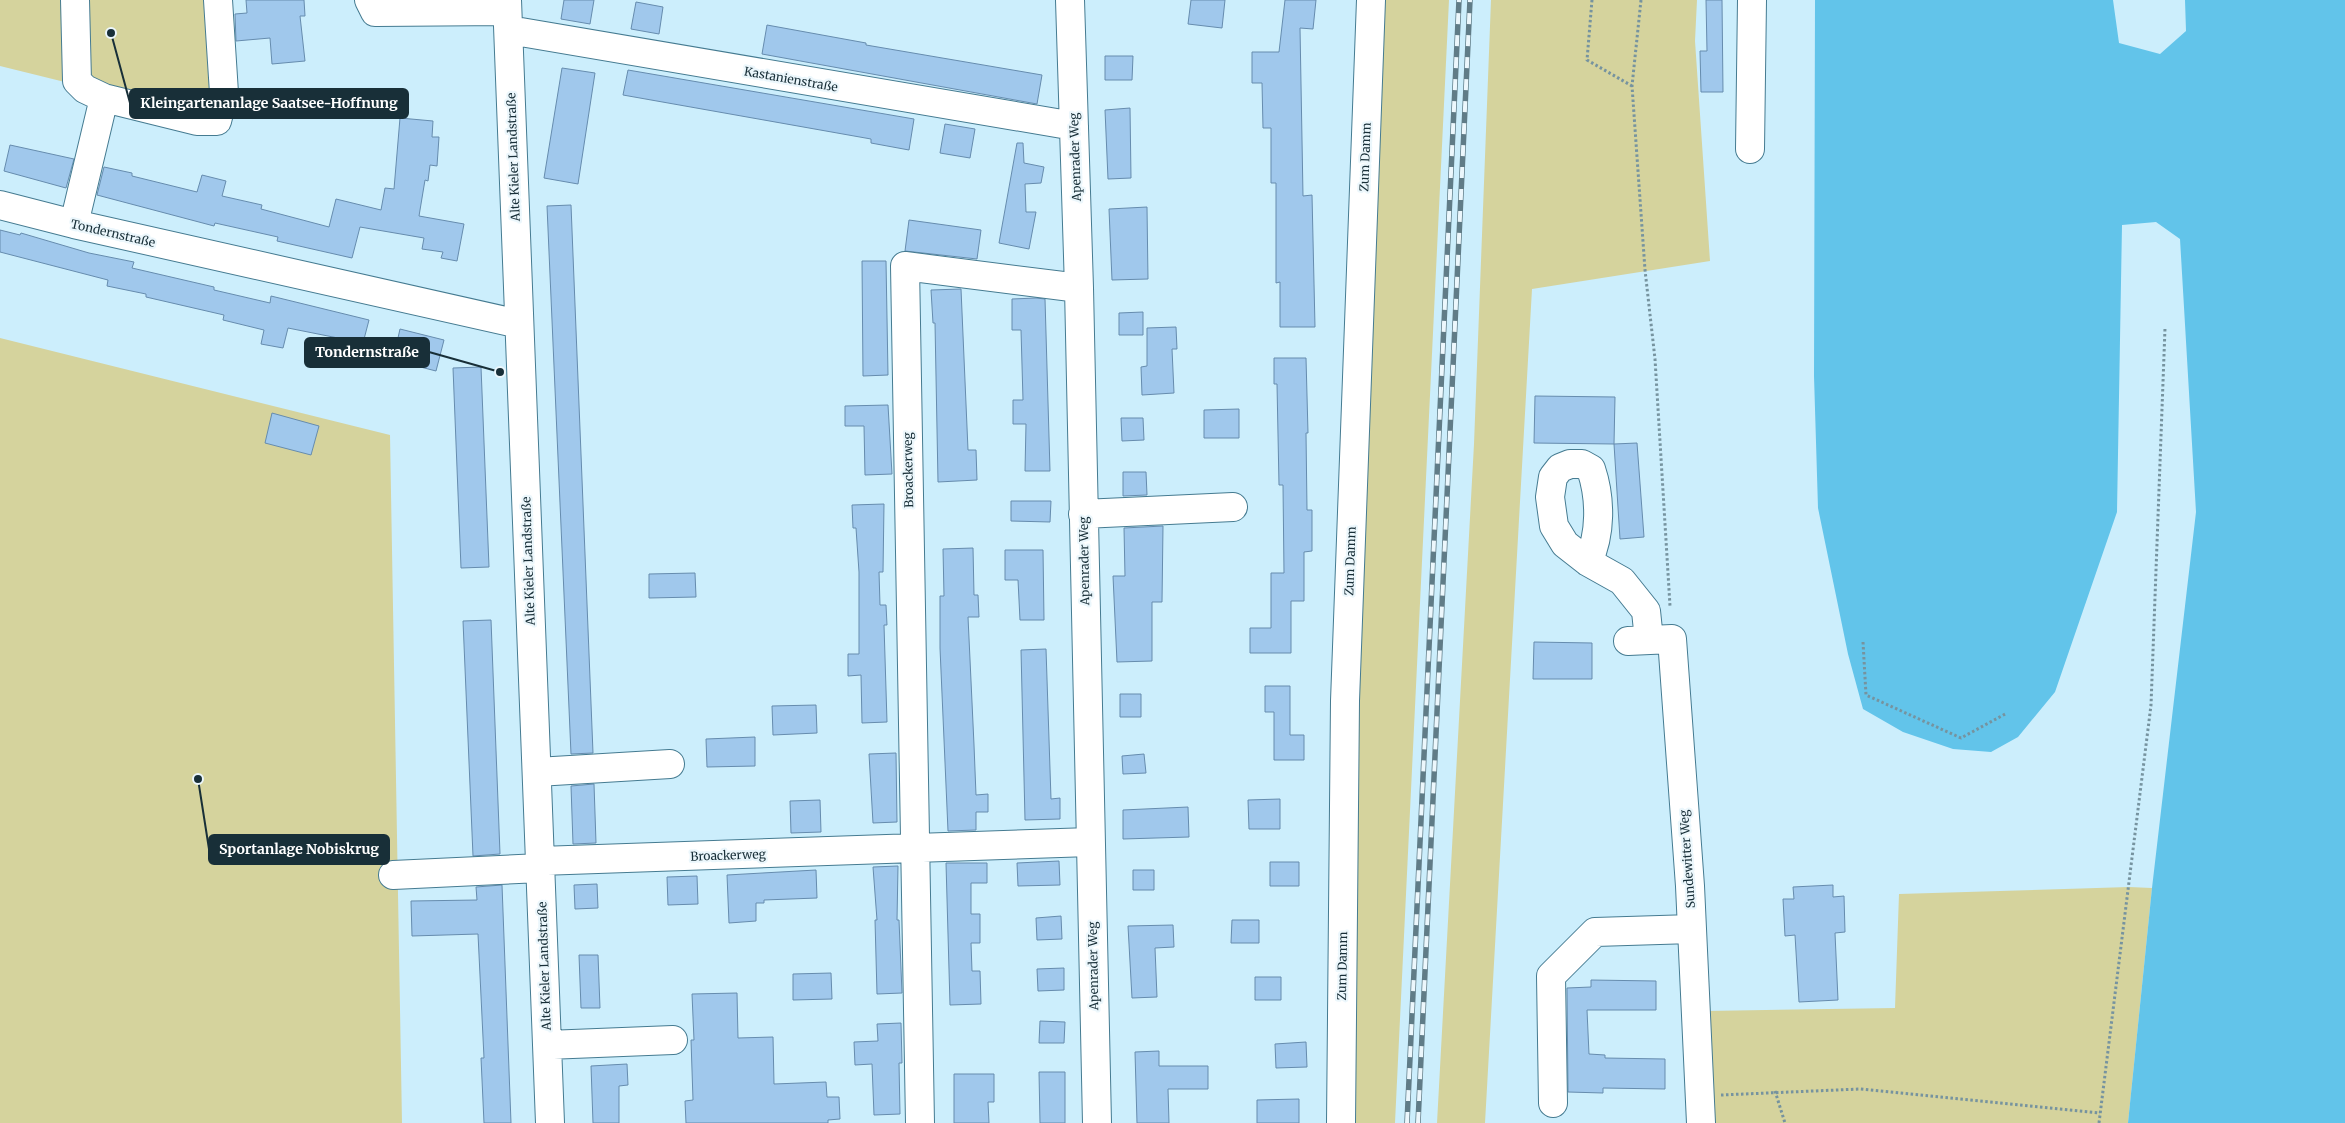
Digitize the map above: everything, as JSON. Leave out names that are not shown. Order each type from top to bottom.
[{"type":"street","points":[[75,0],[77,81],[86,89],[104,98],[197,121],[218,121],[224,93],[218,0]]},
{"type":"street","name":"Kastanienstraße","points":[[369,0],[375,12],[507,14],[1074,126]]},
{"type":"street","name":"Apenrader Weg","points":[[1070,0],[1079,288],[1097,1123]]},
{"type":"street","name":"Zum Damm","points":[[1341,1123],[1345,701],[1371,0]]},
{"type":"street","points":[[1750,149],[1752,0]]},
{"type":"street","name":"Alte Kieler Landstraße","points":[[507,14],[550,1123]]},
{"type":"street","points":[[74,224],[104,98]]},
{"type":"street","name":"Tondernstraße","points":[[0,205],[74,224],[519,324]]},
{"type":"street","name":"Broackerweg","points":[[920,1123],[905,266],[1079,288]]},
{"type":"street","points":[[1083,514],[1232,508]]},
{"type":"street","name":"Sundewitter Weg","points":[[1588,562],[1622,580],[1646,611],[1692,928],[1701,1123]]},
{"type":"street","points":[[536,772],[670,764]]},
{"type":"street","name":"Broackerweg","points":[[393,874],[540,865],[1090,842]]},
{"type":"street","points":[[1553,1103],[1551,976],[1595,932],[1692,928]]},
{"type":"street","points":[[547,1045],[673,1040]]},
{"type":"path","points":[[1592,0],[1587,60],[1632,86]]},
{"type":"path","points":[[1641,0],[1632,86],[1645,270],[1655,359],[1649,640]]},
{"type":"path","points":[[2099,1123],[2150,705],[2165,328]]},
{"type":"path","points":[[1863,642],[1866,695],[1961,738],[2007,713]]},
{"type":"path","points":[[1700,1096],[1775,1091],[1860,1089],[2100,1113]]},
{"type":"path","points":[[1775,1091],[1785,1123]]},
{"type":"shaded area","points":[[0,0],[222,0],[221,127],[81,86],[0,66]]},
{"type":"shaded area","points":[[1385,0],[1449,0],[1395,1123],[1350,1123],[1358,678]]},
{"type":"shaded area","points":[[1491,0],[1697,0],[1695,41],[1710,261],[1532,289],[1485,1123],[1437,1123],[1474,444]]},
{"type":"shaded area","points":[[0,338],[390,435],[402,1123],[0,1123]]},
{"type":"shaded area","points":[[2129,887],[2152,888],[2128,1123],[1713,1123],[1707,1011],[1895,1008],[1899,894]]},
{"type":"water","points":[[1815,0],[2113,0],[2119,43],[2160,54],[2186,31],[2185,0],[2345,0],[2345,1123],[2128,1123],[2152,888],[2196,512],[2180,239],[2156,222],[2122,225],[2117,512],[2055,692],[2018,737],[1991,752],[1953,749],[1903,732],[1863,709],[1848,654],[1818,508],[1814,376]]},
{"type":"building","points":[[246,0],[304,0],[305,16],[300,16],[305,61],[272,64],[270,38],[236,41],[235,14],[247,13]]},
{"type":"building","points":[[564,0],[594,0],[590,24],[561,19]]},
{"type":"building","points":[[1191,0],[1225,0],[1222,28],[1188,24]]},
{"type":"building","points":[[1285,0],[1316,0],[1313,29],[1300,28],[1303,196],[1312,195],[1315,327],[1280,327],[1280,282],[1276,283],[1276,183],[1271,183],[1271,128],[1263,128],[1262,83],[1252,83],[1252,52],[1279,52]]},
{"type":"building","points":[[1706,0],[1722,0],[1723,92],[1701,92],[1700,51],[1707,51]]},
{"type":"building","points":[[636,2],[663,7],[659,34],[631,29]]},
{"type":"building","points":[[767,25],[866,43],[866,45],[1042,75],[1037,104],[762,54]]},
{"type":"building","points":[[1105,56],[1133,56],[1132,80],[1105,80]]},
{"type":"building","points":[[562,68],[595,73],[578,184],[544,178]]},
{"type":"building","points":[[628,70],[914,119],[909,150],[871,143],[871,139],[623,95]]},
{"type":"building","points":[[1130,108],[1131,178],[1108,179],[1105,110]]},
{"type":"building","points":[[400,118],[433,121],[432,137],[439,137],[437,166],[430,165],[428,181],[425,180],[419,216],[464,224],[457,261],[441,258],[443,252],[422,249],[424,238],[360,227],[352,258],[277,241],[278,237],[215,223],[214,226],[97,195],[104,167],[197,192],[202,175],[226,181],[222,196],[262,205],[261,209],[329,227],[336,199],[381,210],[385,188],[394,189]]},
{"type":"building","points":[[945,124],[975,129],[970,158],[940,153]]},
{"type":"building","points":[[1017,143],[1023,143],[1024,163],[1044,167],[1041,183],[1025,184],[1026,212],[1036,212],[1029,249],[999,243]]},
{"type":"building","points":[[10,145],[74,159],[66,188],[4,171]]},
{"type":"building","points":[[571,205],[593,753],[571,754],[547,206]]},
{"type":"building","points":[[1147,207],[1148,279],[1112,280],[1109,209]]},
{"type":"building","points":[[909,220],[981,230],[977,259],[905,251]]},
{"type":"building","points":[[0,230],[20,235],[21,233],[89,253],[134,262],[132,268],[214,287],[214,290],[270,303],[271,296],[369,320],[363,343],[288,328],[283,348],[261,344],[264,330],[223,320],[224,315],[146,297],[146,294],[107,286],[108,280],[0,252]]},
{"type":"building","points":[[862,261],[886,261],[888,375],[863,376]]},
{"type":"building","points":[[961,289],[968,450],[976,450],[977,480],[938,482],[935,323],[933,323],[931,290]]},
{"type":"building","points":[[1012,299],[1045,299],[1050,471],[1025,471],[1026,424],[1013,424],[1013,400],[1023,400],[1021,330],[1012,330]]},
{"type":"building","points":[[1143,312],[1143,335],[1119,335],[1119,313]]},
{"type":"building","points":[[1176,327],[1177,349],[1172,349],[1174,393],[1142,395],[1141,367],[1147,366],[1147,328]]},
{"type":"building","points":[[400,329],[444,340],[436,371],[393,360]]},
{"type":"building","points":[[1274,358],[1306,358],[1308,433],[1306,433],[1307,510],[1312,510],[1312,551],[1304,552],[1304,601],[1291,601],[1291,653],[1250,653],[1250,628],[1271,628],[1271,573],[1284,573],[1283,485],[1279,485],[1277,384],[1274,384]]},
{"type":"building","points":[[481,367],[489,567],[461,568],[453,368]]},
{"type":"building","points":[[1535,396],[1615,397],[1614,444],[1534,443]]},
{"type":"building","points":[[888,405],[892,474],[865,475],[864,426],[845,426],[845,406]]},
{"type":"building","points":[[1239,409],[1239,438],[1204,438],[1204,410]]},
{"type":"building","points":[[272,413],[319,426],[311,455],[265,443]]},
{"type":"building","points":[[1121,418],[1143,418],[1144,440],[1122,441]]},
{"type":"building","points":[[1637,443],[1644,537],[1620,539],[1614,444]]},
{"type":"building","points":[[1123,472],[1146,472],[1147,495],[1123,496]]},
{"type":"building","points":[[1011,501],[1051,501],[1050,522],[1011,521]]},
{"type":"building","points":[[884,504],[883,572],[879,572],[880,605],[886,605],[887,625],[884,625],[887,722],[862,723],[861,675],[848,676],[848,654],[859,654],[859,572],[856,528],[853,528],[852,505]]},
{"type":"building","points":[[1163,526],[1162,602],[1152,602],[1152,661],[1117,662],[1113,576],[1125,576],[1124,528]]},
{"type":"building","points":[[973,548],[974,595],[978,595],[979,617],[968,617],[976,795],[988,794],[988,812],[976,812],[976,830],[948,831],[940,648],[940,596],[944,596],[943,549]]},
{"type":"building","points":[[1005,550],[1043,550],[1044,620],[1020,620],[1018,580],[1005,580]]},
{"type":"building","points":[[695,573],[696,597],[649,598],[649,574]]},
{"type":"building","points":[[491,620],[500,854],[473,856],[463,621]]},
{"type":"building","points":[[1534,642],[1592,643],[1592,679],[1533,679]]},
{"type":"building","points":[[1046,649],[1051,799],[1060,798],[1060,819],[1025,820],[1021,650]]},
{"type":"building","points":[[1265,686],[1290,686],[1290,735],[1304,735],[1304,760],[1274,760],[1274,712],[1265,712]]},
{"type":"building","points":[[1120,694],[1141,694],[1141,717],[1120,717]]},
{"type":"building","points":[[816,705],[817,733],[773,735],[772,706]]},
{"type":"building","points":[[755,737],[755,766],[707,767],[706,739]]},
{"type":"building","points":[[896,753],[897,822],[873,823],[869,754]]},
{"type":"building","points":[[1144,754],[1146,773],[1123,774],[1122,756]]},
{"type":"building","points":[[594,784],[596,843],[573,844],[571,786]]},
{"type":"building","points":[[1280,799],[1280,829],[1249,829],[1248,800]]},
{"type":"building","points":[[820,800],[821,832],[791,833],[790,801]]},
{"type":"building","points":[[1188,807],[1189,837],[1123,839],[1123,810]]},
{"type":"building","points":[[1059,861],[1060,885],[1018,886],[1017,863]]},
{"type":"building","points":[[1270,862],[1299,862],[1299,886],[1270,886]]},
{"type":"building","points":[[946,863],[987,863],[987,883],[971,883],[971,914],[980,914],[980,943],[971,943],[972,971],[980,971],[981,1004],[950,1005]]},
{"type":"building","points":[[898,866],[897,920],[899,920],[902,993],[877,994],[875,920],[877,920],[873,867]]},
{"type":"building","points":[[816,870],[817,898],[764,900],[764,903],[756,903],[756,921],[729,923],[727,875]]},
{"type":"building","points":[[1133,870],[1154,870],[1154,890],[1133,890]]},
{"type":"building","points":[[697,876],[698,904],[668,905],[667,877]]},
{"type":"building","points":[[597,884],[598,908],[575,909],[574,885]]},
{"type":"building","points":[[502,885],[511,1123],[484,1123],[481,1058],[484,1058],[478,934],[412,936],[411,901],[477,900],[476,887]]},
{"type":"building","points":[[1833,885],[1833,897],[1844,896],[1845,932],[1835,933],[1838,1000],[1799,1002],[1795,935],[1785,936],[1783,899],[1794,899],[1793,887]]},
{"type":"building","points":[[1061,916],[1062,939],[1037,940],[1036,918]]},
{"type":"building","points":[[1232,920],[1259,920],[1259,943],[1231,943]]},
{"type":"building","points":[[1173,925],[1174,947],[1155,948],[1157,997],[1132,998],[1128,926]]},
{"type":"building","points":[[579,955],[598,955],[600,1008],[581,1008]]},
{"type":"building","points":[[1064,968],[1064,990],[1038,991],[1037,969]]},
{"type":"building","points":[[831,973],[832,999],[793,1000],[793,974]]},
{"type":"building","points":[[1255,977],[1281,977],[1281,1000],[1255,1000]]},
{"type":"building","points":[[1591,980],[1656,981],[1656,1010],[1587,1010],[1589,1054],[1605,1055],[1605,1058],[1665,1059],[1665,1089],[1603,1088],[1603,1093],[1568,1092],[1567,988],[1591,987]]},
{"type":"building","points":[[737,993],[738,1038],[773,1037],[774,1084],[826,1082],[827,1097],[839,1097],[840,1119],[828,1120],[828,1123],[686,1123],[685,1101],[693,1100],[691,1040],[694,1040],[692,994]]},
{"type":"building","points":[[1040,1021],[1065,1022],[1064,1043],[1039,1043]]},
{"type":"building","points":[[901,1023],[902,1063],[899,1063],[900,1114],[874,1115],[872,1064],[855,1065],[854,1042],[878,1041],[877,1024]]},
{"type":"building","points":[[1306,1042],[1307,1067],[1276,1068],[1275,1044]]},
{"type":"building","points":[[1159,1051],[1159,1066],[1208,1066],[1208,1089],[1168,1089],[1169,1123],[1137,1123],[1135,1052]]},
{"type":"building","points":[[627,1064],[628,1085],[619,1086],[619,1123],[593,1123],[591,1066]]},
{"type":"building","points":[[1039,1072],[1065,1072],[1065,1123],[1040,1123]]},
{"type":"building","points":[[954,1074],[994,1074],[994,1102],[988,1102],[989,1123],[954,1123]]},
{"type":"building","points":[[1299,1099],[1299,1123],[1257,1123],[1257,1100]]},
{"type":"railway","points":[[1407,1123],[1459,0]]},
{"type":"railway","points":[[1418,1123],[1470,0]]},
{"type":"place","name":"Kleingartenanlage Saatsee-Hoffnung","points":[[111,33]]},
{"type":"place","name":"Tondernstraße","points":[[500,372]]},
{"type":"place","name":"Sportanlage Nobiskrug","points":[[198,779]]}]
